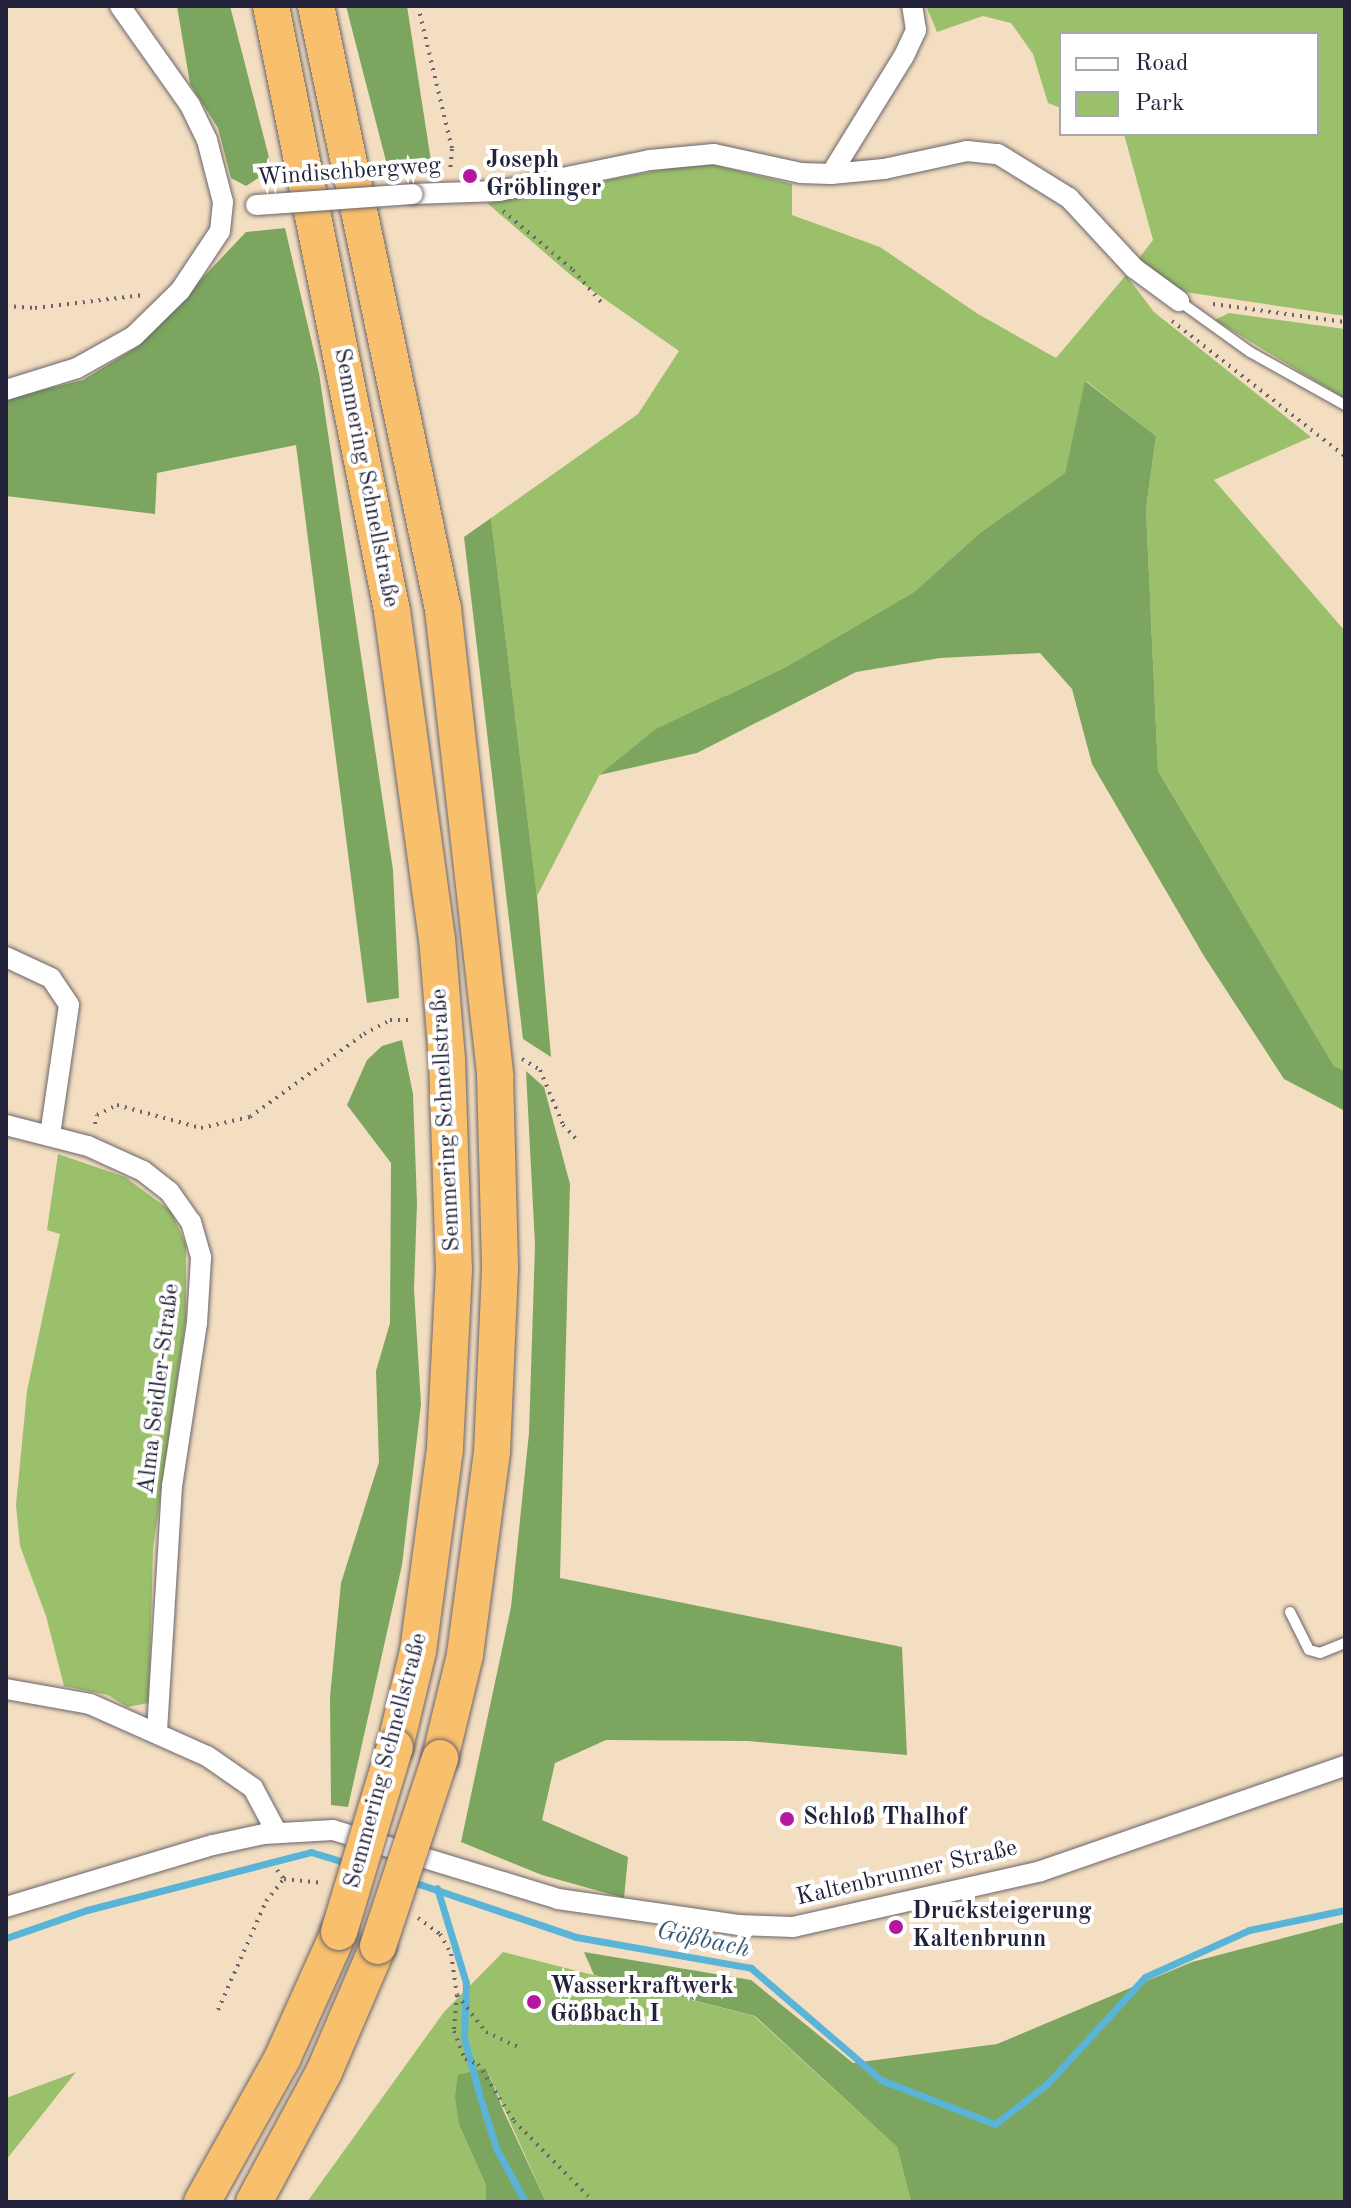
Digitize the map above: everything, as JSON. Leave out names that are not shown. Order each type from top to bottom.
[{"type":"highway","name":"Semmering Schnellstraße","points":[[202,2202],[282,2059],[339,1932],[395,1747],[421,1636],[446,1435],[454,1269],[447,1060],[437,938],[392,611],[271,6]]},
{"type":"highway","name":"Semmering Schnellstraße","points":[[254,2202],[324,2072],[378,1946],[440,1758],[465,1655],[492,1452],[500,1269],[495,1075],[443,609],[316,6]]},
{"type":"street","name":"Windischbergweg","points":[[120,6],[190,105],[216,166],[223,207],[220,231],[180,291]]},
{"type":"street","points":[[831,174],[904,56],[916,30],[912,6]]},
{"type":"street","name":"Windischbergweg","points":[[223,207],[480,192],[650,160],[714,154],[801,173],[831,174],[884,169],[967,151],[998,154],[1069,198],[1172,308]]},
{"type":"street","points":[[6,390],[106,356],[180,291]]},
{"type":"street","points":[[6,957],[51,978],[69,1005],[50,1135]]},
{"type":"street","name":"Alma Seidler-Straße","points":[[6,1125],[88,1146],[143,1171],[169,1191],[191,1222],[201,1258],[197,1323],[172,1486],[157,1732]]},
{"type":"street","points":[[6,1689],[90,1704],[207,1756],[253,1788],[277,1833]]},
{"type":"street","name":"Kaltenbrunner Straße","points":[[6,1907],[156,1860],[277,1833],[333,1830],[572,1901],[738,1925],[793,1927],[1041,1871],[1345,1766]]},
{"type":"lane","name":"Windischbergweg","points":[[1172,308],[1345,405]]},
{"type":"lane","points":[[1290,1612],[1309,1650],[1320,1653],[1345,1643]]},
{"type":"path","points":[[418,6],[452,149],[444,193]]},
{"type":"path","points":[[480,192],[573,270],[602,303]]},
{"type":"path","points":[[6,306],[35,308],[180,291]]},
{"type":"path","points":[[1233,306],[1345,322]]},
{"type":"path","points":[[1172,308],[1183,334],[1345,456]]},
{"type":"path","points":[[88,1146],[97,1115],[117,1105],[201,1128],[250,1117],[364,1034],[390,1020],[411,1020]]},
{"type":"path","points":[[521,1059],[540,1070],[563,1125],[575,1138]]},
{"type":"path","points":[[218,2010],[259,1915],[284,1879]]},
{"type":"path","points":[[457,1995],[454,2031],[465,2059],[478,2064],[514,2121],[594,2202]]},
{"type":"green space","points":[[177,6],[230,6],[272,169],[246,186],[231,178],[218,128],[190,84]]},
{"type":"green space","points":[[346,6],[407,6],[431,161],[387,165]]},
{"type":"green space","points":[[926,6],[1345,6],[1345,316],[1185,292],[1136,262],[1153,240],[1125,136],[1319,136],[1319,32],[1059,32],[1059,107],[1048,103],[1033,54],[1011,23],[983,16],[937,32]]},
{"type":"green space","points":[[702,162],[792,184],[792,215],[880,247],[978,314],[1056,358],[1126,275],[1154,312],[1311,437],[1214,480],[1345,631],[1345,1071],[1334,1066],[1158,771],[1146,509],[1156,436],[1086,381],[1065,473],[981,532],[914,592],[786,667],[727,695],[600,774],[537,896],[491,518],[638,414],[679,351],[573,277],[487,203]]},
{"type":"green space","points":[[285,228],[319,373],[393,870],[399,998],[367,1003],[296,445],[157,473],[155,514],[6,496],[6,399],[83,380],[137,347],[246,232]]},
{"type":"green space","points":[[1229,313],[1345,329],[1345,399],[1215,320]]},
{"type":"green space","points":[[1085,381],[1156,436],[1146,509],[1158,771],[1334,1066],[1345,1071],[1345,1111],[1284,1079],[1204,956],[1092,764],[1072,689],[1040,653],[940,658],[856,672],[697,753],[599,775],[656,729],[786,667],[914,592],[981,532],[1065,473]]},
{"type":"green space","points":[[491,518],[537,896],[551,1057],[523,1039],[464,537]]},
{"type":"green space","points":[[402,1040],[413,1094],[417,1203],[414,1289],[421,1404],[402,1565],[348,1807],[331,1805],[330,1697],[341,1583],[379,1462],[376,1371],[390,1323],[391,1163],[347,1105],[367,1060],[382,1046]]},
{"type":"green space","points":[[526,1071],[544,1087],[570,1184],[560,1578],[902,1647],[907,1755],[748,1741],[606,1740],[555,1763],[542,1820],[628,1857],[624,1898],[542,1875],[461,1842],[511,1607],[529,1433],[535,1245]]},
{"type":"green space","points":[[58,1154],[125,1177],[171,1211],[186,1245],[186,1318],[153,1549],[149,1703],[127,1707],[108,1695],[64,1686],[46,1616],[20,1546],[16,1505],[27,1391],[60,1234],[47,1230]]},
{"type":"green space","points":[[1345,1922],[1345,2202],[911,2202],[897,2147],[755,2016],[594,1975],[584,1952],[751,1980],[853,2063],[997,2044],[1192,1962]]},
{"type":"green space","points":[[503,1952],[754,2016],[897,2147],[911,2202],[546,2202],[486,2068],[459,2125],[486,2185],[486,2202],[307,2202],[444,2012]]},
{"type":"green space","points":[[486,2068],[546,2202],[486,2202],[486,2185],[459,2125],[455,2096],[458,2075]]},
{"type":"green space","points":[[76,2072],[6,2160],[6,2098]]},
{"type":"waterway","name":"Gößbach","points":[[6,1938],[87,1910],[311,1852],[348,1863]]},
{"type":"waterway","name":"Gößbach","points":[[410,1881],[576,1937],[751,1968],[881,2080],[995,2124],[1047,2084],[1145,1977],[1249,1930],[1345,1910]]},
{"type":"waterway","points":[[437,1888],[466,1983],[464,2038],[480,2097],[496,2148],[525,2202]]},
{"type":"place","name":"Joseph Gröblinger","points":[[470,176]]},
{"type":"place","name":"Schloß Thalhof","points":[[787,1819]]},
{"type":"place","name":"Drucksteigerung Kaltenbrunn","points":[[896,1927]]},
{"type":"place","name":"Wasserkraftwerk Gößbach I","points":[[534,2002]]}]
